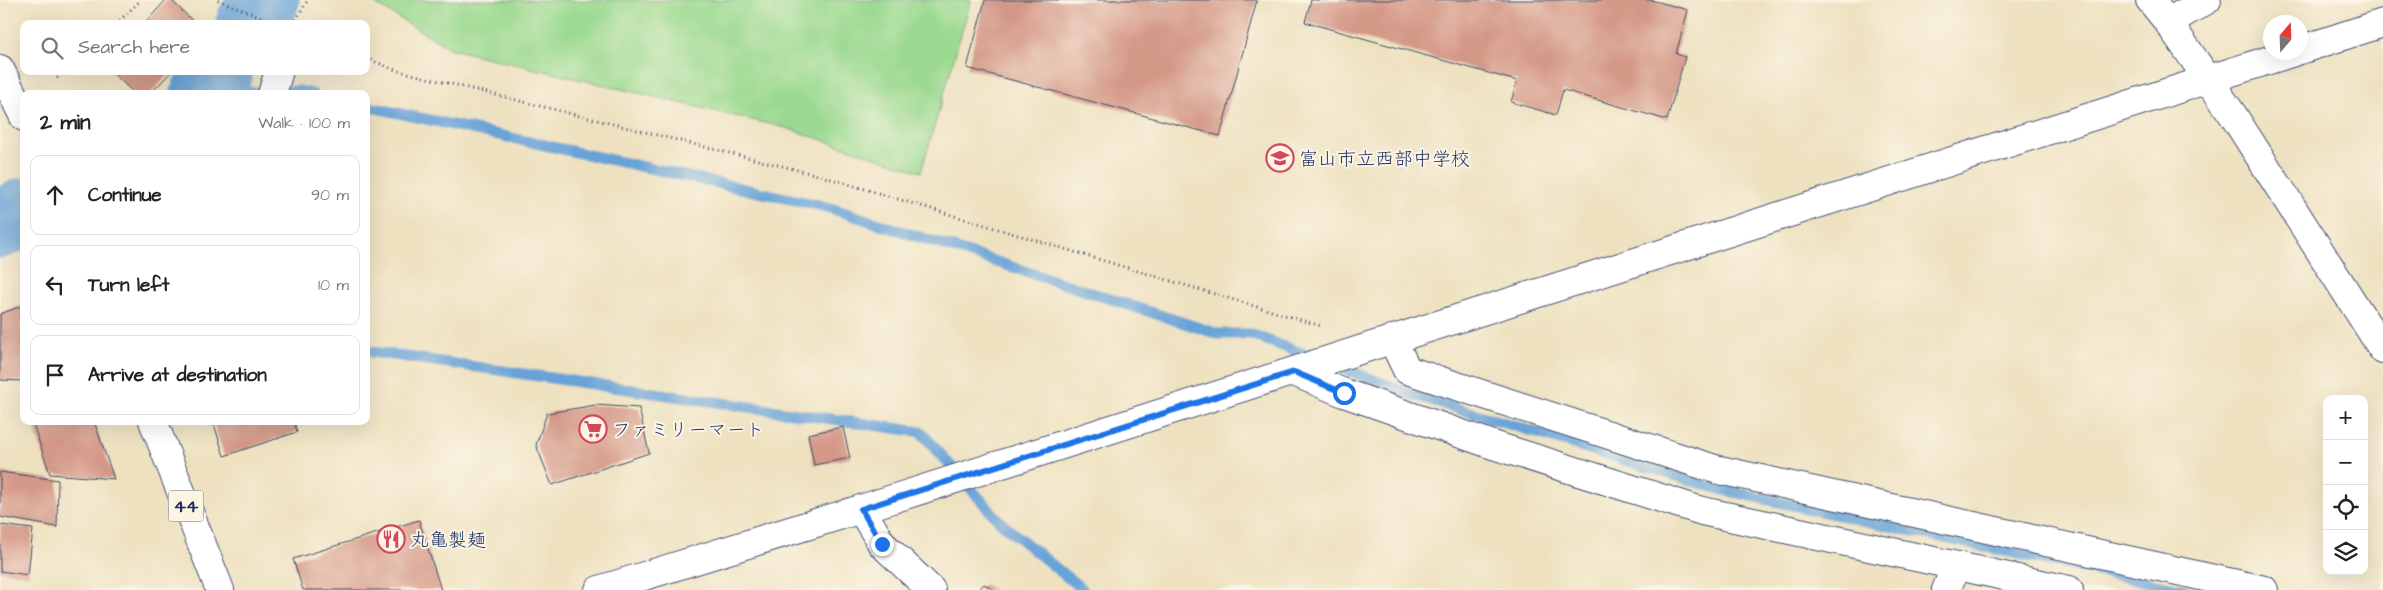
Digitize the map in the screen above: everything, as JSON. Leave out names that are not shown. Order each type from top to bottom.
[{"type":"street","points":[[2150,0],[2168,22],[2233,115],[2383,350]]},
{"type":"street","points":[[2168,22],[2207,0]]},
{"type":"street","points":[[2308,47],[2383,23]]},
{"type":"street","points":[[599,590],[861,509],[1295,371],[1392,338],[2270,60]]},
{"type":"street","points":[[0,69],[20,109]]},
{"type":"street","points":[[1392,338],[1408,370],[1715,469],[2264,590]]},
{"type":"street","points":[[1295,371],[1344,393],[1496,446],[1702,511],[1951,578],[2069,590]]},
{"type":"street","name":"44","points":[[155,425],[220,590]]},
{"type":"street","points":[[861,509],[882,544],[931,590]]},
{"type":"path","points":[[120,20],[141,0]]},
{"type":"path","points":[[218,0],[269,20]]},
{"type":"path","points":[[296,20],[308,0]]},
{"type":"path","points":[[370,60],[395,70],[818,175],[1324,327]]},
{"type":"path","points":[[57,78],[60,75]]},
{"type":"green space","points":[[369,0],[971,0],[921,172],[786,128],[451,49]]},
{"type":"building","points":[[166,0],[171,0],[192,20],[148,20]]},
{"type":"building","points":[[985,0],[1257,0],[1220,136],[967,68]]},
{"type":"building","points":[[1311,0],[1651,0],[1688,10],[1676,54],[1685,57],[1667,120],[1563,90],[1556,115],[1511,102],[1517,81],[1305,22]]},
{"type":"building","points":[[115,75],[168,75],[154,90],[131,90]]},
{"type":"building","points":[[20,306],[20,381],[0,380],[0,314]]},
{"type":"building","name":"ファミリーマート","points":[[596,405],[639,408],[649,453],[552,485],[536,445],[547,413]]},
{"type":"building","points":[[33,425],[95,425],[114,479],[50,474]]},
{"type":"building","points":[[214,425],[295,425],[297,432],[224,456]]},
{"type":"building","points":[[843,427],[850,458],[814,465],[808,434]]},
{"type":"building","points":[[0,472],[58,480],[57,527],[0,517]]},
{"type":"building","name":"丸亀製麺","points":[[419,520],[441,590],[303,590],[293,559]]},
{"type":"building","points":[[0,525],[33,529],[28,575],[0,571]]},
{"type":"building","points":[[984,584],[994,590],[978,590]]},
{"type":"waterway","points":[[252,20],[265,0]]},
{"type":"waterway","points":[[207,90],[217,75]]},
{"type":"waterway","points":[[370,107],[827,207],[1218,334],[1250,334],[1317,359]]},
{"type":"waterway","points":[[0,224],[20,214]]},
{"type":"waterway","points":[[370,352],[921,432],[1001,523],[1083,590]]},
{"type":"waterway","points":[[1332,364],[1408,393],[1719,489],[2184,590]]},
{"type":"place","name":"富山市立西部中学校","points":[[1280,158]]},
{"type":"place","name":"ファミリーマート","points":[[593,429]]},
{"type":"place","name":"丸亀製麺","points":[[391,539]]},
{"type":"route","points":[[882,544],[861,509],[982,469],[1294,372],[1344,393]]}]
